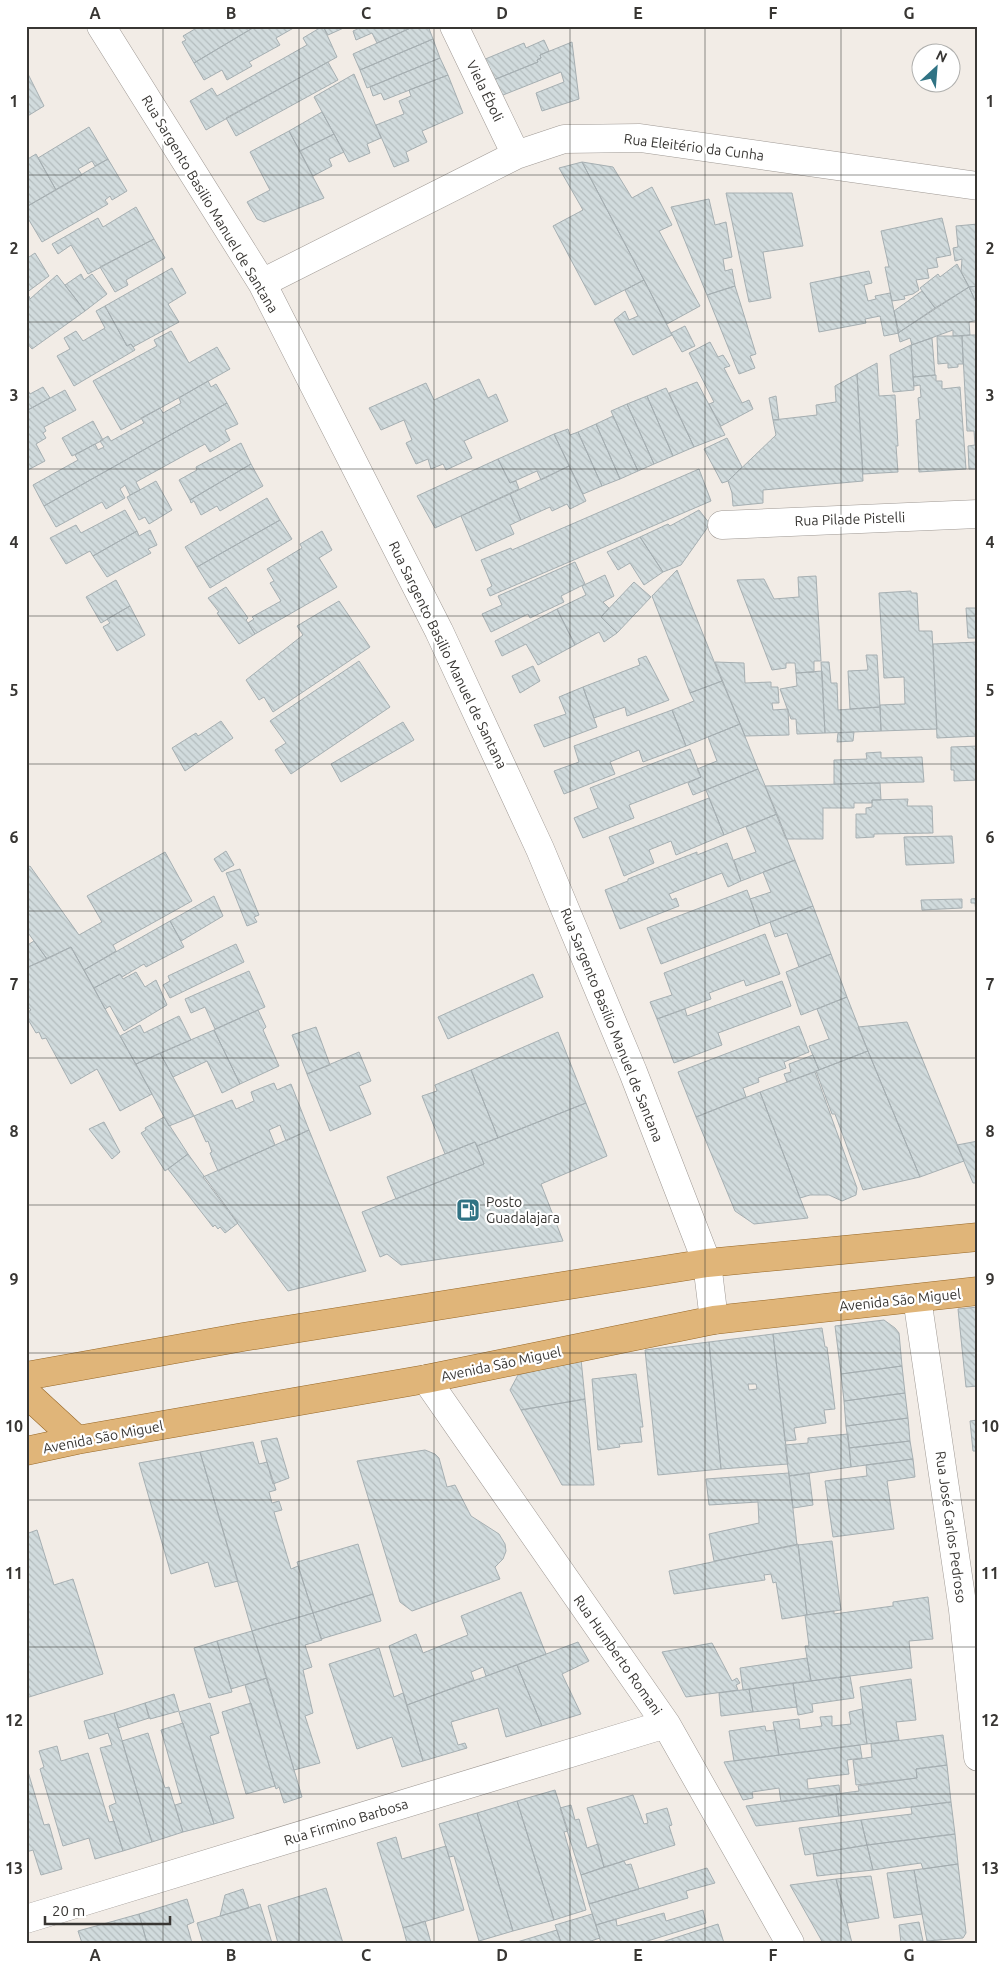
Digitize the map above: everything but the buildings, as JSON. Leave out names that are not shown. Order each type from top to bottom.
[{"type":"main road","points":[[26,1376],[243,1337],[706,1263],[978,1237]]},
{"type":"main road","name":"Avenida São Miguel","points":[[26,1451],[77,1440],[426,1379],[714,1320],[978,1292]]},
{"type":"main road","points":[[26,1394],[77,1440]]},
{"type":"street","name":"Rua Sargento Basilio Manuel de Santana","points":[[101,26],[262,283],[439,630],[540,849],[633,1072],[706,1263],[714,1320]]},
{"type":"street","name":"Viela Éboli","points":[[454,26],[516,155]]},
{"type":"street","name":"Rua Eleitério da Cunha","points":[[262,283],[516,155],[564,139],[640,138],[978,186]]},
{"type":"street","name":"Rua Pilade Pistelli","points":[[722,525],[978,514]]},
{"type":"street","name":"Rua José Carlos Pedroso","points":[[917,1298],[963,1610],[978,1757]]},
{"type":"street","name":"Rua Humberto Romani","points":[[426,1379],[666,1724],[790,1943]]},
{"type":"street","name":"Rua Firmino Barbosa","points":[[26,1919],[666,1724]]},
{"type":"place","name":"Posto Guadalajara","points":[[468,1210]]}]
